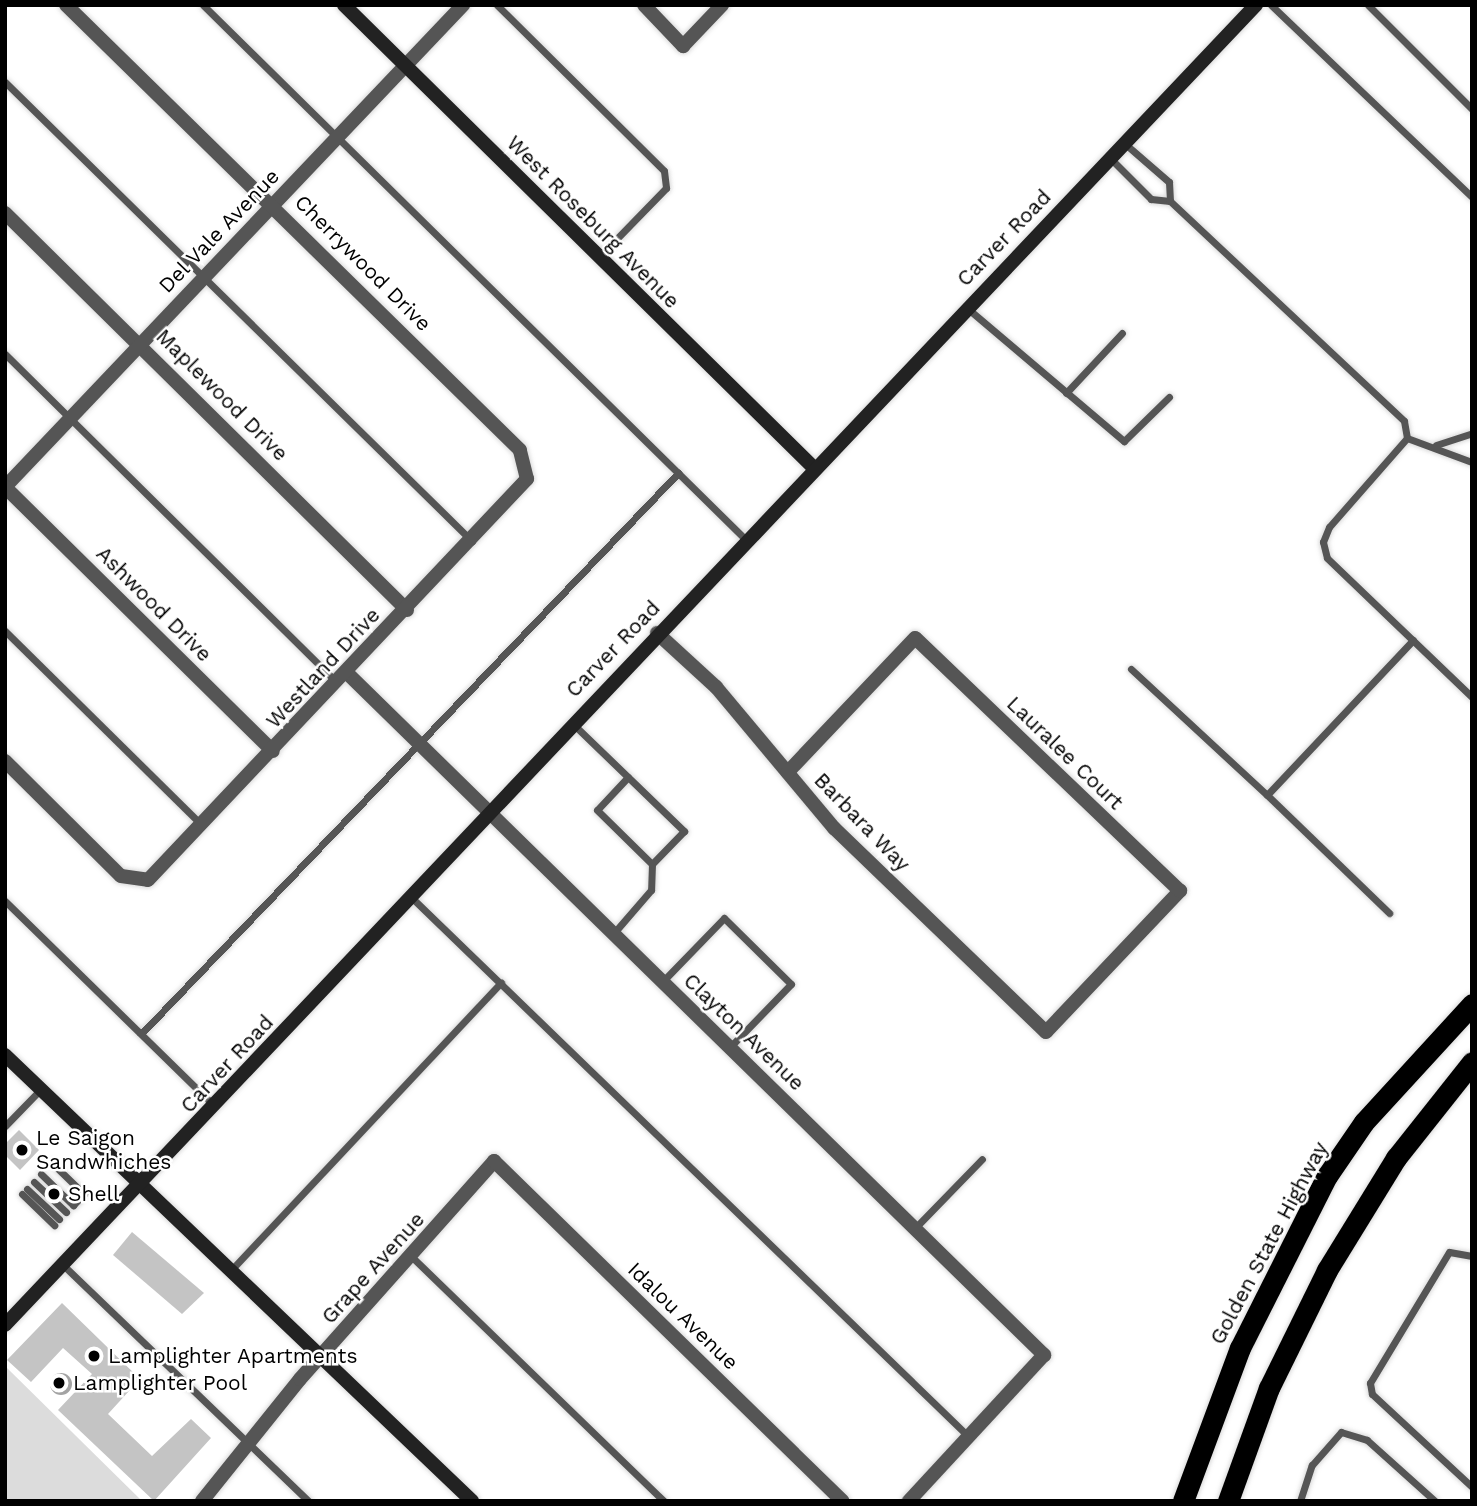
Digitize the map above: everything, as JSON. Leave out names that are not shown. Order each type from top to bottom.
[{"type":"highway","name":"Golden State Highway","points":[[1183,1501],[1240,1348],[1327,1176],[1364,1122],[1472,1004]]},
{"type":"highway","points":[[1228,1501],[1269,1388],[1327,1270],[1396,1158],[1472,1062]]},
{"type":"street","name":"Cherrywood Drive","points":[[66,5],[274,204],[520,450],[527,471]]},
{"type":"street","name":"West Roseburg Avenue","points":[[344,5],[814,468]]},
{"type":"street","name":"Del Vale Avenue","points":[[5,487],[463,5]]},
{"type":"street","points":[[644,5],[683,46],[722,5]]},
{"type":"street","name":"Carver Road","points":[[5,1325],[216,1108],[409,894],[1256,5]]},
{"type":"street","name":"Maplewood Drive","points":[[5,213],[141,344],[407,610]]},
{"type":"street","name":"Westland Drive","points":[[5,761],[121,876],[138,882],[156,875],[520,492],[527,471]]},
{"type":"street","name":"Ashwood Drive","points":[[5,487],[273,751]]},
{"type":"street","name":"Barbara Way","points":[[657,633],[716,687],[834,828],[1046,1032]]},
{"type":"street","name":"Lauralee Court","points":[[788,772],[915,638],[1180,891],[1046,1032]]},
{"type":"street","name":"Clayton Avenue","points":[[342,677],[421,746],[1044,1355],[969,1437]]},
{"type":"street","points":[[5,1055],[472,1501]]},
{"type":"street","name":"Grape Avenue","points":[[202,1501],[251,1446],[322,1355],[413,1258],[495,1161]]},
{"type":"street","name":"Idalou Avenue","points":[[495,1161],[842,1501]]},
{"type":"street","points":[[909,1501],[969,1437]]},
{"type":"lane","points":[[202,5],[746,540]]},
{"type":"lane","points":[[496,5],[664,171],[666,188],[598,257]]},
{"type":"lane","points":[[1271,5],[1472,197]]},
{"type":"lane","points":[[1368,5],[1472,109]]},
{"type":"lane","points":[[5,82],[473,541]]},
{"type":"lane","points":[[1124,143],[1169,182],[1170,201]]},
{"type":"lane","points":[[1110,158],[1151,199],[1170,201],[1387,399],[1407,438],[1436,445],[1472,461]]},
{"type":"lane","points":[[967,308],[1124,441],[1169,397]]},
{"type":"lane","points":[[1066,393],[1122,333]]},
{"type":"lane","points":[[5,354],[342,677]]},
{"type":"lane","points":[[1436,445],[1472,433]]},
{"type":"lane","points":[[1407,438],[1329,527],[1323,542],[1327,558],[1472,697]]},
{"type":"lane","points":[[141,1034],[421,746],[678,473]]},
{"type":"lane","points":[[5,631],[203,826]]},
{"type":"lane","points":[[1267,795],[1413,640]]},
{"type":"lane","points":[[1131,669],[1389,913]]},
{"type":"lane","points":[[572,723],[684,831],[652,864],[652,890],[613,934]]},
{"type":"lane","points":[[628,777],[597,810],[652,864]]},
{"type":"lane","points":[[409,894],[969,1437]]},
{"type":"lane","points":[[5,901],[216,1108]]},
{"type":"lane","points":[[662,982],[724,918],[791,984],[729,1047]]},
{"type":"lane","points":[[232,1269],[501,983]]},
{"type":"lane","points":[[5,1126],[40,1090]]},
{"type":"lane","points":[[915,1228],[982,1159]]},
{"type":"lane","points":[[41,1174],[73,1205],[84,1194],[52,1163]]},
{"type":"lane","points":[[34,1182],[66,1212]]},
{"type":"lane","points":[[25,1191],[57,1222]]},
{"type":"lane","points":[[1472,1256],[1449,1252],[1370,1383],[1373,1394],[1472,1487]]},
{"type":"lane","points":[[413,1258],[664,1501]]},
{"type":"lane","points":[[62,1264],[308,1501]]},
{"type":"lane","points":[[1300,1501],[1312,1465],[1341,1432],[1367,1440],[1435,1501]]},
{"type":"shaded area","points":[[5,1366],[142,1501],[5,1501]]},
{"type":"shaded area","points":[[61,1373],[69,1376],[72,1384],[69,1392],[61,1395],[53,1392],[50,1384],[53,1376]]},
{"type":"building","name":"Le Saigon Sandwhiches","points":[[19,1130],[39,1150],[20,1170],[5,1155],[5,1144]]},
{"type":"building","name":"Lamplighter Apartments","points":[[132,1232],[204,1293],[182,1314],[113,1255]]},
{"type":"building","points":[[62,1303],[140,1379],[108,1414],[152,1456],[191,1419],[211,1438],[154,1501],[58,1410],[92,1374],[63,1348],[31,1382],[7,1360]]},
{"type":"place","name":"Le Saigon Sandwhiches","points":[[22,1150]]},
{"type":"place","name":"Shell","points":[[54,1194]]},
{"type":"place","name":"Lamplighter Apartments","points":[[94,1356]]},
{"type":"place","name":"Lamplighter Pool","points":[[59,1383]]}]
